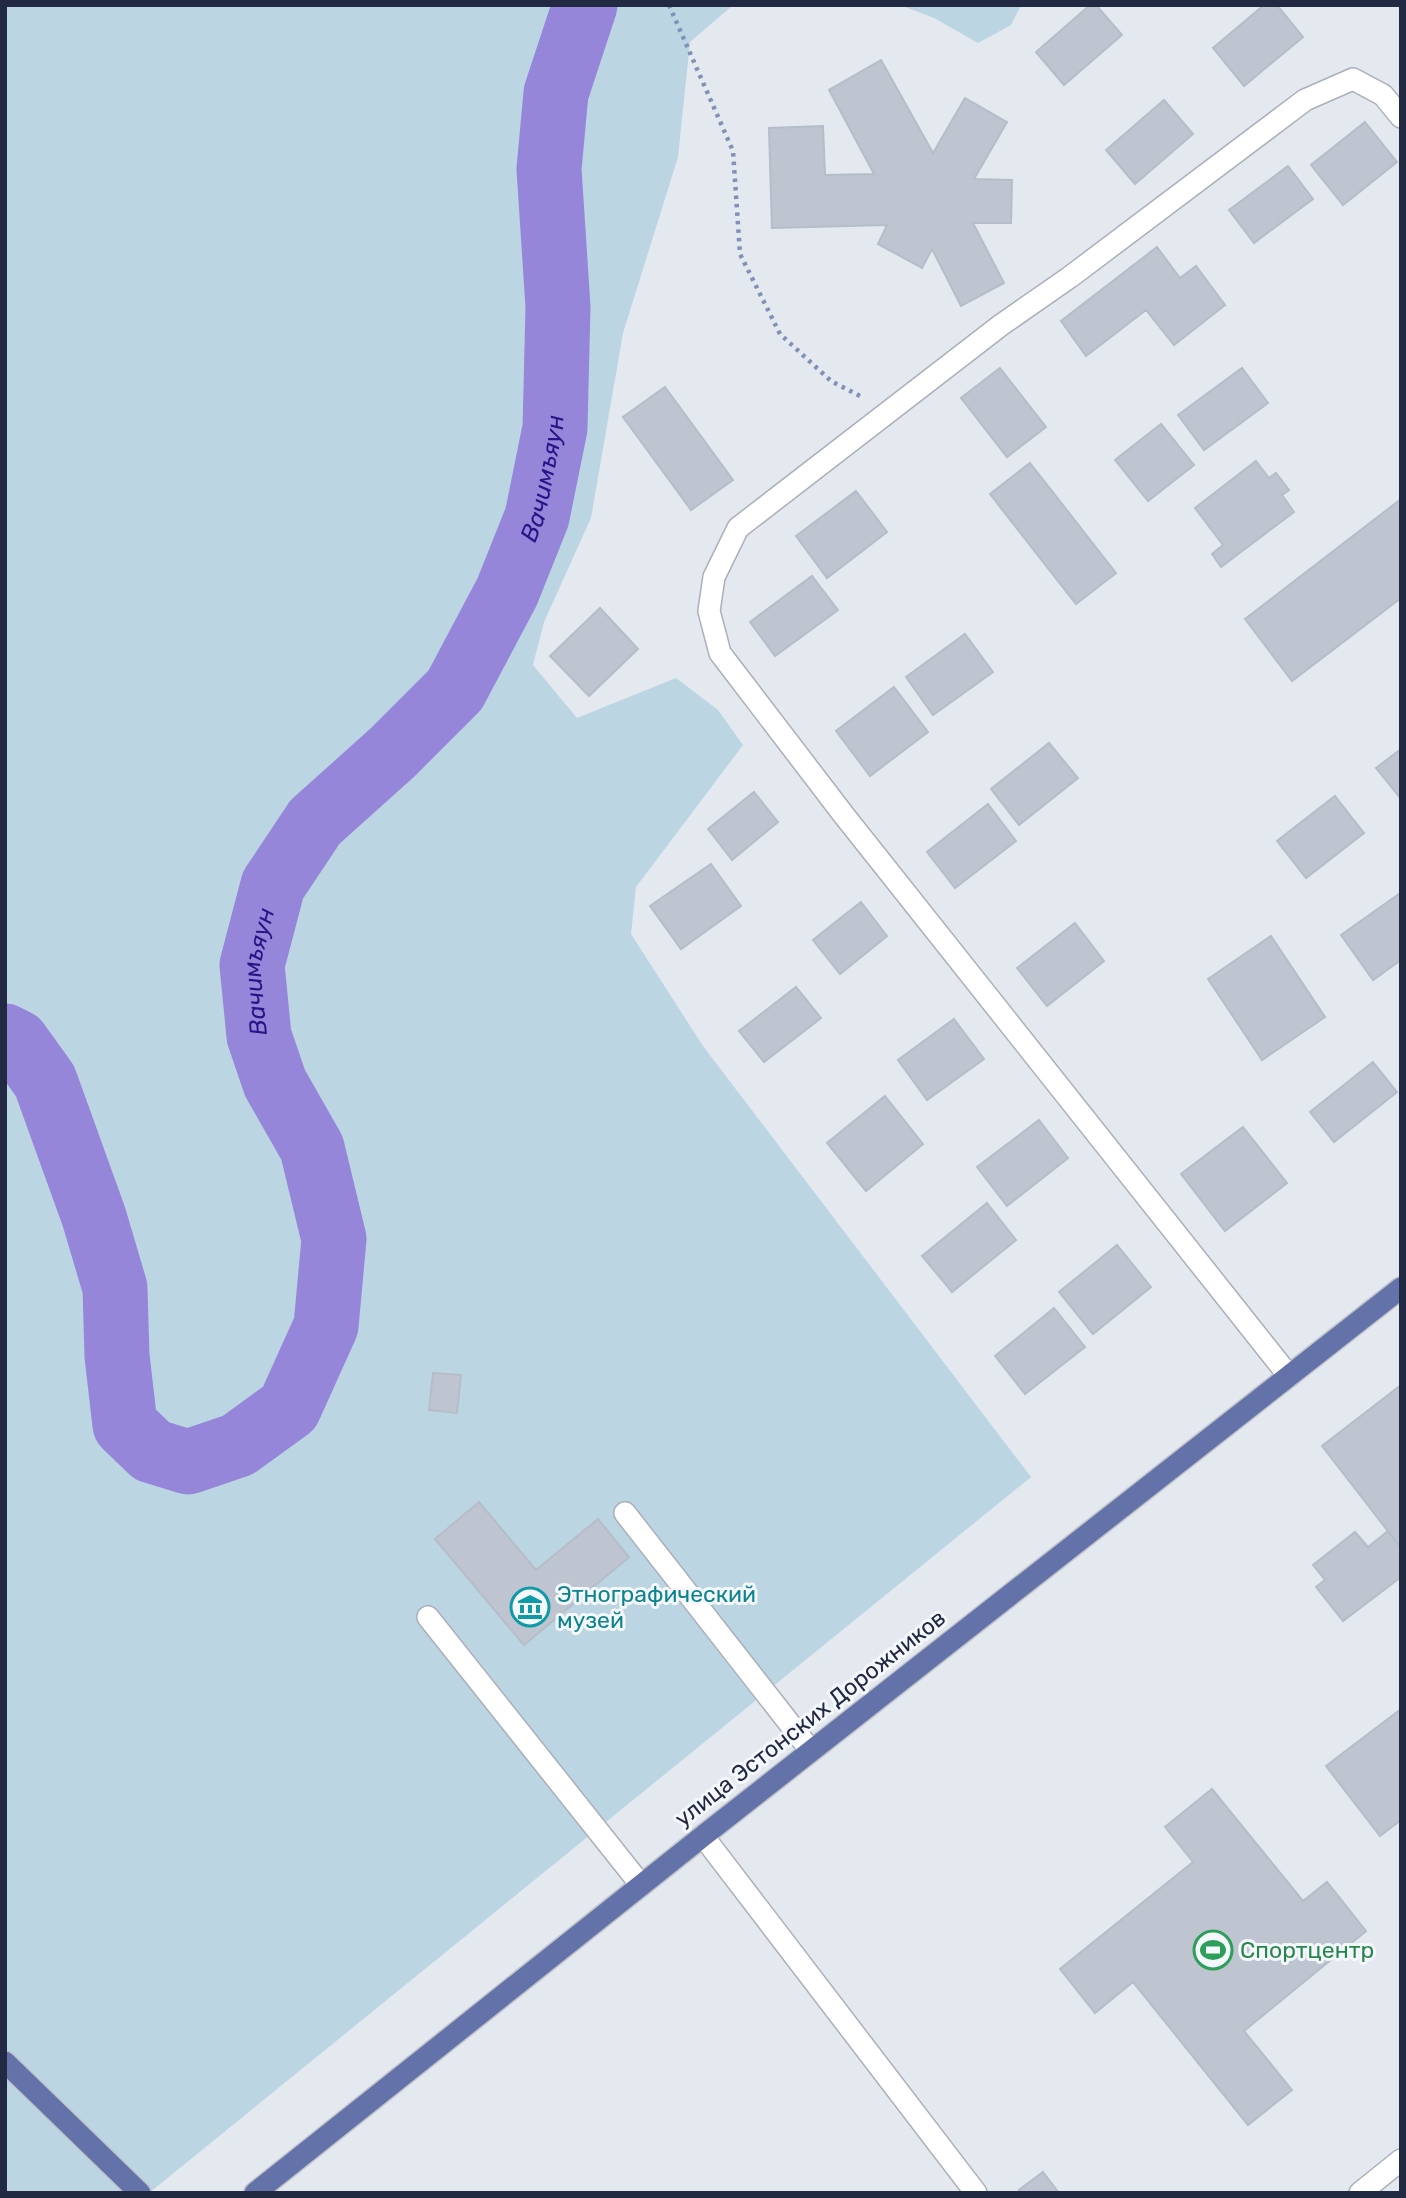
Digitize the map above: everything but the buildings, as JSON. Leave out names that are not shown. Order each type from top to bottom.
[{"type":"main road","name":"улица Эстонских Дорожников","points":[[255,2193],[703,1836],[1401,1288]]},
{"type":"main road","points":[[5,2062],[140,2193]]},
{"type":"street","points":[[1289,1376],[843,814],[720,653],[709,611],[714,578],[738,528],[1001,325],[1070,277],[1305,100],[1353,79],[1383,95],[1401,117]]},
{"type":"street","points":[[625,1513],[811,1751]]},
{"type":"street","points":[[428,1617],[641,1885]]},
{"type":"street","points":[[703,1836],[972,2191]]},
{"type":"street","points":[[1360,2193],[1401,2160]]},
{"type":"path","points":[[670,8],[733,151],[740,254],[780,334],[831,381],[889,412]]},
{"type":"shaded area","points":[[5,5],[733,5],[690,42],[678,157],[623,333],[591,518],[544,622],[533,665],[577,718],[676,678],[718,710],[743,745],[636,887],[631,934],[703,1046],[1031,1477],[149,2193],[5,2193]],"holes":[[[434,1373],[461,1376],[457,1413],[429,1410]],[[479,1502],[536,1570],[598,1519],[629,1557],[524,1645],[435,1539]]]},
{"type":"shaded area","points":[[900,5],[1021,5],[1011,25],[978,43],[934,18]]},
{"type":"waterway","name":"Вачимъяун","points":[[5,1036],[17,1042],[45,1081],[94,1217],[115,1288],[117,1356],[125,1425],[152,1451],[188,1462],[238,1445],[289,1408],[326,1326],[334,1239],[312,1148],[275,1083],[259,1036],[252,965],[273,885],[315,822],[393,752],[455,690],[507,592],[537,517],[555,428],[558,307],[549,169],[556,93],[585,5]]},
{"type":"place","name":"Этнографический музей","points":[[530,1607]]},
{"type":"place","name":"Спортцентр","points":[[1213,1950]]}]
